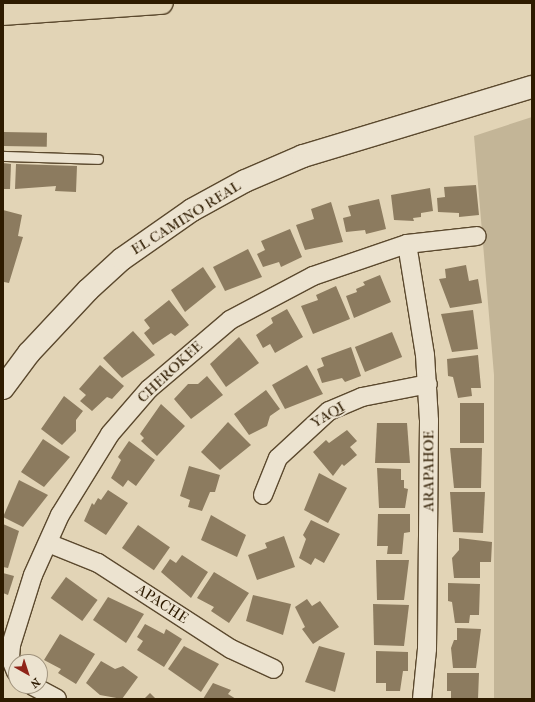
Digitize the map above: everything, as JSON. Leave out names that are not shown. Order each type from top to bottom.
[{"type":"highway","points":[[3,14],[162,3]]},
{"type":"main road","name":"EL CAMINO REAL","points":[[3,388],[54,324],[88,290],[128,255],[199,207],[245,181],[303,156],[532,87]]},
{"type":"street","name":"CHEROKEE","points":[[12,654],[11,645],[48,543],[77,484],[110,434],[149,389],[192,349],[230,320],[313,276],[407,244],[477,236]]},
{"type":"street","name":"ARAPAHOE","points":[[407,244],[428,384],[427,649],[422,699]]},
{"type":"street","name":"YAQI","points":[[262,494],[278,458],[329,411],[362,397],[428,384]]},
{"type":"street","name":"APACHE","points":[[48,543],[98,563],[231,649],[274,670]]},
{"type":"street","points":[[48,694],[57,699]]},
{"type":"lane","points":[[3,156],[98,159]]},
{"type":"shaded area","points":[[532,117],[532,699],[494,699],[494,375],[474,136]]},
{"type":"building","points":[[3,132],[47,133],[47,147],[3,146]]},
{"type":"building","points":[[3,163],[11,164],[10,189],[3,189]]},
{"type":"building","points":[[16,164],[77,166],[76,192],[55,191],[56,186],[15,189]]},
{"type":"building","points":[[476,185],[479,215],[459,217],[459,213],[438,212],[437,198],[445,197],[444,187]]},
{"type":"building","points":[[430,188],[433,211],[421,213],[421,217],[413,218],[414,221],[394,220],[391,195]]},
{"type":"building","points":[[379,199],[386,229],[366,234],[365,230],[346,232],[343,218],[351,216],[348,206]]},
{"type":"building","points":[[331,202],[343,242],[305,250],[296,225],[314,219],[311,209]]},
{"type":"building","points":[[3,210],[22,215],[18,236],[23,237],[9,283],[4,282],[3,286]]},
{"type":"building","points":[[290,229],[302,257],[281,267],[279,262],[263,267],[257,254],[265,250],[261,241]]},
{"type":"building","points":[[248,249],[262,277],[225,291],[213,267]]},
{"type":"building","points":[[466,265],[469,281],[478,279],[482,303],[450,308],[439,279],[446,278],[445,269]]},
{"type":"building","points":[[203,267],[216,287],[185,312],[171,290]]},
{"type":"building","points":[[380,275],[391,302],[354,318],[346,296],[357,292],[356,289],[365,285],[363,282]]},
{"type":"building","points":[[336,286],[350,319],[313,334],[301,306],[318,300],[316,295]]},
{"type":"building","points":[[169,300],[189,325],[175,336],[171,333],[153,345],[144,333],[150,328],[144,320]]},
{"type":"building","points":[[287,309],[303,337],[275,353],[270,344],[263,348],[256,335],[273,323],[271,318]]},
{"type":"building","points":[[473,310],[478,349],[452,352],[441,314]]},
{"type":"building","points":[[133,331],[155,355],[122,378],[103,358]]},
{"type":"building","points":[[392,332],[402,357],[365,372],[355,347]]},
{"type":"building","points":[[239,337],[259,363],[226,387],[210,364]]},
{"type":"building","points":[[351,347],[361,376],[345,382],[342,378],[322,383],[317,369],[324,366],[321,358]]},
{"type":"building","points":[[478,355],[481,388],[471,388],[472,396],[458,398],[453,377],[448,376],[447,359]]},
{"type":"building","points":[[100,365],[124,386],[112,399],[107,397],[92,411],[80,401],[86,395],[79,389]]},
{"type":"building","points":[[307,365],[323,394],[285,409],[272,385]]},
{"type":"building","points":[[207,376],[223,395],[191,419],[174,399],[188,384],[198,384]]},
{"type":"building","points":[[266,390],[280,409],[270,416],[267,426],[249,435],[234,414]]},
{"type":"building","points":[[64,396],[83,411],[76,420],[76,431],[62,445],[41,429]]},
{"type":"building","points":[[460,403],[484,403],[484,443],[460,443]]},
{"type":"building","points":[[161,404],[185,426],[157,456],[141,441],[144,438],[140,434]]},
{"type":"building","points":[[228,422],[251,445],[220,470],[201,452]]},
{"type":"building","points":[[377,423],[407,423],[410,463],[375,463]]},
{"type":"building","points":[[347,430],[357,441],[350,447],[357,455],[344,466],[342,464],[333,476],[313,452],[326,440],[329,443]]},
{"type":"building","points":[[43,439],[70,457],[44,487],[21,472]]},
{"type":"building","points":[[129,441],[155,460],[136,486],[128,480],[123,487],[111,478],[121,460],[118,457]]},
{"type":"building","points":[[450,448],[482,448],[481,488],[454,488]]},
{"type":"building","points":[[189,466],[220,475],[215,492],[210,492],[202,511],[188,507],[190,500],[180,496]]},
{"type":"building","points":[[377,468],[401,469],[401,480],[404,480],[404,488],[408,489],[405,508],[379,508]]},
{"type":"building","points":[[319,473],[347,488],[328,523],[304,510]]},
{"type":"building","points":[[19,480],[48,495],[23,527],[3,517]]},
{"type":"building","points":[[108,490],[128,503],[106,535],[84,521],[92,503],[94,505],[98,498],[101,500]]},
{"type":"building","points":[[450,492],[485,492],[483,533],[453,532]]},
{"type":"building","points":[[378,514],[410,514],[410,532],[404,533],[402,554],[387,554],[388,546],[377,546]]},
{"type":"building","points":[[211,515],[246,535],[237,557],[201,540]]},
{"type":"building","points":[[311,520],[340,534],[324,563],[315,558],[311,565],[299,558],[306,539],[303,535]]},
{"type":"building","points":[[3,524],[19,531],[8,568],[3,567]]},
{"type":"building","points":[[138,525],[170,547],[154,570],[122,548]]},
{"type":"building","points":[[284,536],[295,567],[257,580],[248,555],[267,548],[265,543]]},
{"type":"building","points":[[459,538],[492,542],[491,562],[480,562],[480,578],[454,578],[452,558],[459,550]]},
{"type":"building","points":[[182,555],[208,572],[191,598],[161,572],[170,559],[176,563]]},
{"type":"building","points":[[376,560],[409,560],[404,600],[377,600]]},
{"type":"building","points":[[214,572],[249,593],[229,623],[211,611],[214,607],[197,598]]},
{"type":"building","points":[[3,573],[14,576],[8,595],[3,593]]},
{"type":"building","points":[[66,577],[98,600],[82,621],[51,598]]},
{"type":"building","points":[[448,583],[480,584],[479,615],[470,615],[469,623],[455,623],[452,602],[448,601]]},
{"type":"building","points":[[253,595],[291,604],[283,635],[246,621]]},
{"type":"building","points":[[108,597],[144,614],[126,643],[93,620]]},
{"type":"building","points":[[307,599],[312,606],[320,601],[339,627],[313,644],[302,629],[305,627],[295,607]]},
{"type":"building","points":[[373,604],[409,605],[404,646],[374,645]]},
{"type":"building","points":[[145,624],[164,634],[166,629],[182,639],[164,667],[137,650],[143,641],[137,637]]},
{"type":"building","points":[[457,628],[481,629],[476,668],[453,668],[451,648],[454,640],[457,640]]},
{"type":"building","points":[[60,634],[95,654],[76,684],[58,673],[61,669],[48,662],[48,654]]},
{"type":"building","points":[[184,646],[219,664],[201,692],[168,669]]},
{"type":"building","points":[[319,646],[345,653],[335,692],[305,682]]},
{"type":"building","points":[[376,651],[408,652],[408,671],[403,671],[400,691],[386,691],[386,683],[376,683]]},
{"type":"building","points":[[101,661],[115,669],[123,666],[138,677],[122,699],[100,695],[86,683]]},
{"type":"building","points":[[447,673],[479,673],[478,699],[451,699],[451,691],[447,691]]},
{"type":"building","points":[[213,683],[231,690],[228,694],[236,699],[203,699]]},
{"type":"building","points":[[150,693],[156,699],[144,699]]}]
